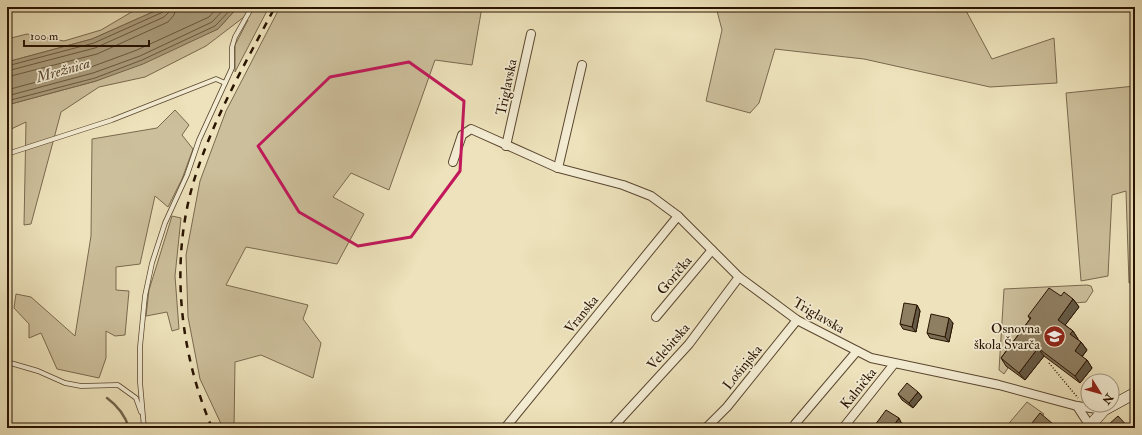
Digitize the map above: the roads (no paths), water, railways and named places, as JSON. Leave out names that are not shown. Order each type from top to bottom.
[{"type":"street","name":"Triglavska","points":[[506,146],[530,34]]},
{"type":"street","points":[[558,168],[582,65]]},
{"type":"street","name":"Triglavska","points":[[453,162],[462,136],[471,130],[558,168],[624,185],[651,196],[678,216],[739,277],[797,320],[856,351],[871,358],[894,364],[1080,403]]},
{"type":"street","name":"Vranska","points":[[504,428],[678,216]]},
{"type":"street","name":"Gorička","points":[[656,317],[712,250]]},
{"type":"street","name":"Velebitska","points":[[612,428],[690,344],[739,277]]},
{"type":"street","name":"Lošinjska","points":[[706,428],[727,407],[797,320]]},
{"type":"street","points":[[795,424],[856,351]]},
{"type":"street","name":"Kalnička","points":[[843,428],[894,364]]},
{"type":"street","points":[[1120,401],[1135,393]]},
{"type":"street","points":[[1077,402],[1089,427],[1101,413]]},
{"type":"lane","points":[[144,428],[140,382],[141,324],[152,263],[165,223],[187,175],[199,140],[232,68],[232,47],[235,37],[252,7]]},
{"type":"lane","points":[[7,154],[112,120],[216,80],[225,83]]},
{"type":"lane","points":[[7,362],[38,371],[65,383],[81,386],[118,385],[136,398],[143,417]]},
{"type":"water","name":"Mrežnica","points":[[164,7],[238,7],[218,29],[143,64],[96,81],[7,105],[7,62],[92,39]]},
{"type":"waterway","points":[[107,398],[121,411],[129,428]]},
{"type":"railway","points":[[212,428],[200,397],[191,366],[185,333],[181,301],[180,268],[183,235],[188,203],[197,171],[213,129],[275,7]]},
{"type":"place","name":"Osnovna škola Švarča","points":[[1055,336]]}]
